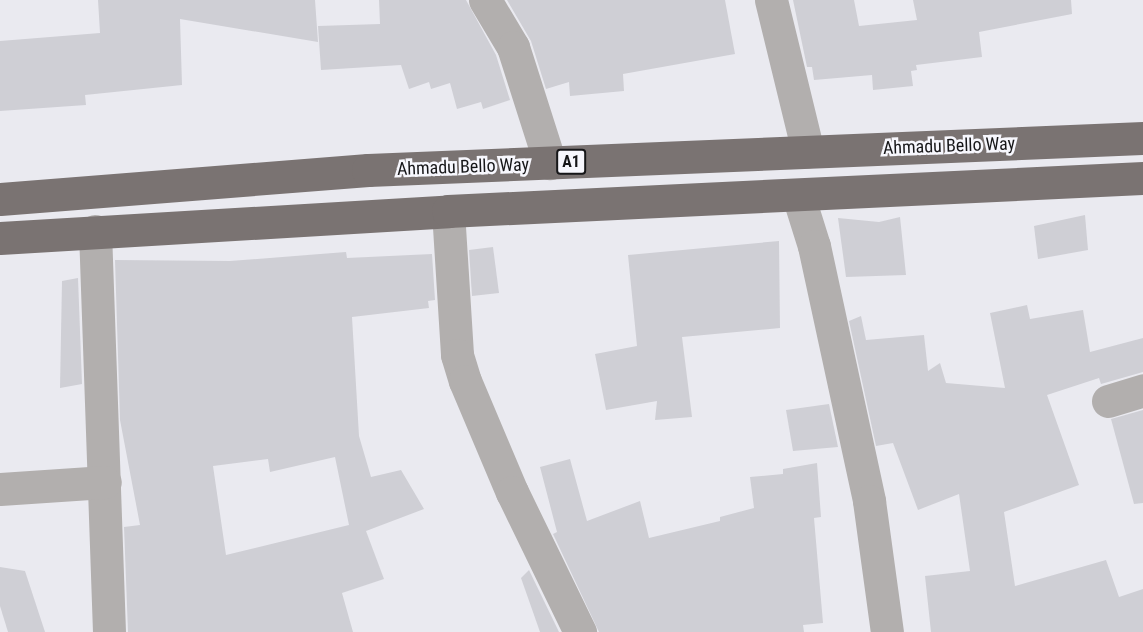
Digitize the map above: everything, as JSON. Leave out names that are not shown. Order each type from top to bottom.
[{"type":"highway","name":"Ahmadu Bello Way","points":[[0,199],[368,170],[1143,138]]},
{"type":"highway","points":[[0,238],[448,211],[1143,178]]},
{"type":"street","points":[[485,0],[513,47],[550,163]]},
{"type":"street","points":[[771,0],[808,152]]},
{"type":"street","points":[[798,195],[814,246],[867,491],[887,632]]},
{"type":"street","points":[[448,211],[457,355],[465,381],[512,492],[580,632]]},
{"type":"street","points":[[95,231],[109,632]]},
{"type":"street","points":[[1108,401],[1143,390]]},
{"type":"street","points":[[0,489],[105,482]]},
{"type":"building","points":[[98,0],[315,0],[318,42],[180,19],[182,85],[85,95],[86,105],[0,111],[0,41],[100,33]]},
{"type":"building","points":[[379,0],[466,0],[496,55],[510,100],[483,109],[481,102],[457,109],[450,83],[431,89],[429,82],[409,89],[401,65],[321,70],[318,26],[380,24]]},
{"type":"building","points":[[507,0],[725,0],[735,54],[623,74],[624,91],[570,96],[569,82],[546,89],[531,41]]},
{"type":"building","points":[[793,0],[854,0],[859,26],[917,20],[913,0],[1071,0],[1072,14],[979,32],[982,57],[916,65],[917,70],[911,71],[913,86],[873,90],[872,75],[814,80],[812,67],[807,67]]},
{"type":"building","points":[[1085,215],[1088,250],[1038,259],[1034,226]]},
{"type":"building","points":[[900,217],[906,275],[846,277],[838,218],[879,222]]},
{"type":"building","points":[[779,241],[780,328],[682,337],[692,417],[655,420],[657,401],[606,410],[595,354],[637,346],[628,255]]},
{"type":"building","points":[[493,247],[499,293],[472,296],[469,250]]},
{"type":"building","points":[[346,252],[347,258],[432,254],[435,300],[428,301],[429,308],[352,317],[359,436],[371,477],[401,470],[424,509],[366,531],[384,579],[342,593],[353,632],[128,632],[124,527],[140,525],[120,420],[115,260],[230,261]],"holes":[[[335,457],[349,525],[226,555],[213,466],[268,459],[270,472]]]},
{"type":"building","points":[[78,278],[82,384],[60,388],[62,281]]},
{"type":"building","points":[[1027,305],[1030,319],[1083,310],[1090,352],[1143,338],[1143,372],[1101,384],[1099,378],[1047,395],[1079,485],[1004,512],[1015,586],[1106,560],[1119,597],[1143,589],[1143,632],[931,632],[925,576],[970,571],[959,494],[918,510],[893,443],[876,446],[849,321],[861,316],[866,340],[924,335],[928,371],[940,363],[946,383],[1005,388],[990,313]]},
{"type":"building","points":[[829,404],[838,447],[793,451],[786,410]]},
{"type":"building","points":[[1143,410],[1143,503],[1134,504],[1111,419]]},
{"type":"building","points":[[570,459],[587,521],[640,501],[649,538],[720,521],[720,517],[754,508],[750,477],[783,474],[783,469],[817,463],[821,517],[814,518],[823,623],[803,625],[804,632],[599,632],[553,534],[557,532],[540,467]]},
{"type":"building","points":[[0,567],[25,571],[45,632],[8,632],[0,606]]},
{"type":"building","points":[[529,570],[559,632],[540,632],[521,578]]}]
